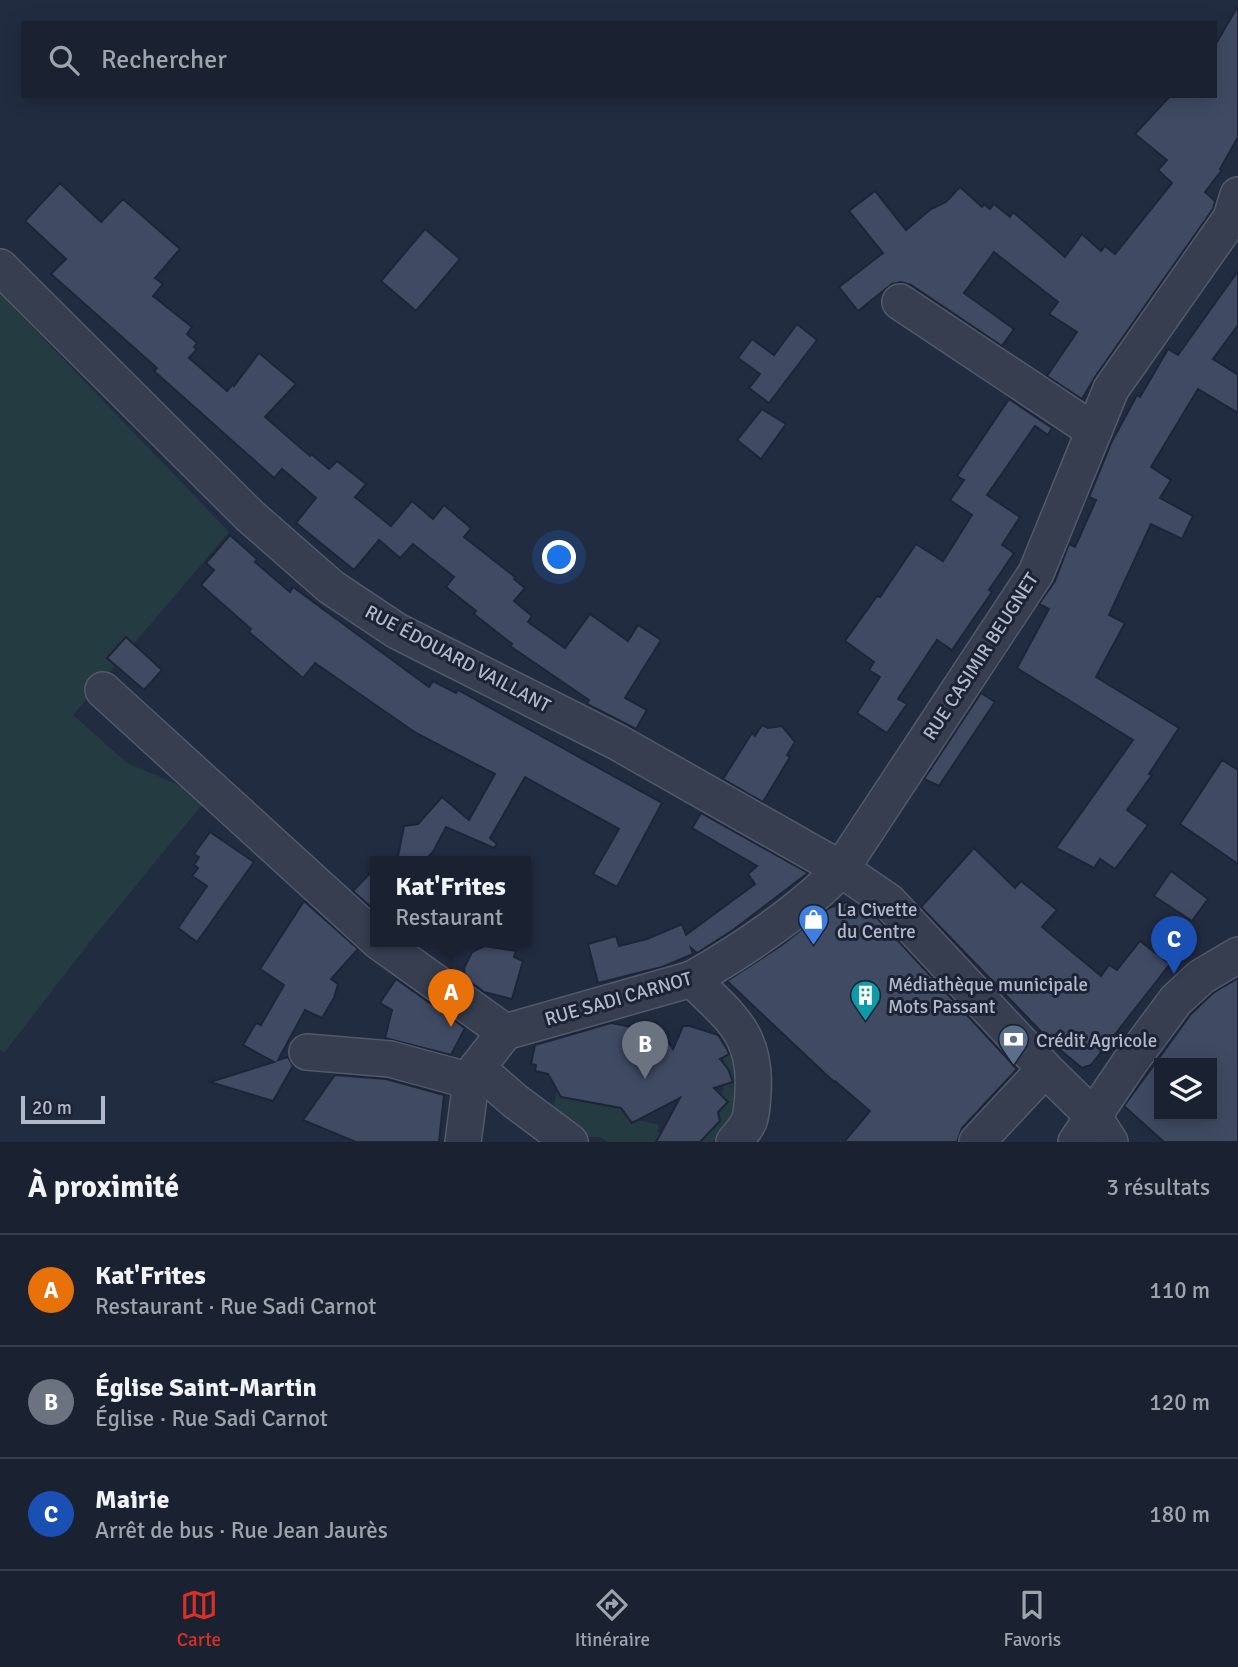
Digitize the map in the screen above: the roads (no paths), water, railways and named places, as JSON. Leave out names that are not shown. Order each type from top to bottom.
[{"type":"street","name":"RUE CASIMIR BEUGNET","points":[[841,869],[1036,573],[1111,389],[1231,218],[1238,195]]},
{"type":"street","name":"RUE ÉDOUARD VAILLANT","points":[[0,267],[250,516],[331,587],[397,631],[617,742],[841,869],[889,902],[1045,1069],[1093,1134]]},
{"type":"street","points":[[900,302],[1094,431]]},
{"type":"street","points":[[103,690],[370,934]]},
{"type":"street","name":"RUE SADI CARNOT","points":[[505,1032],[692,979],[818,894],[841,869]]},
{"type":"street","points":[[387,947],[505,1032],[474,1075],[463,1142]]},
{"type":"street","points":[[1093,1134],[1130,1062],[1176,1000],[1200,977],[1238,955]]},
{"type":"street","points":[[692,979],[737,1025],[751,1050],[754,1073],[750,1123],[734,1142]]},
{"type":"street","points":[[307,1052],[390,1059],[474,1075],[515,1101],[570,1142]]},
{"type":"street","points":[[977,1142],[1045,1069]]},
{"type":"place","name":"La Civette du Centre","points":[[814,947]]},
{"type":"place","name":"Mairie","points":[[1174,974]]},
{"type":"place","name":"Médiathèque municipale Mots Passant","points":[[865,1022]]},
{"type":"place","name":"Kat'Frites","points":[[451,1027]]},
{"type":"place","name":"Crédit Agricole","points":[[1013,1067]]},
{"type":"place","name":"Église Saint-Martin","points":[[645,1079]]}]
